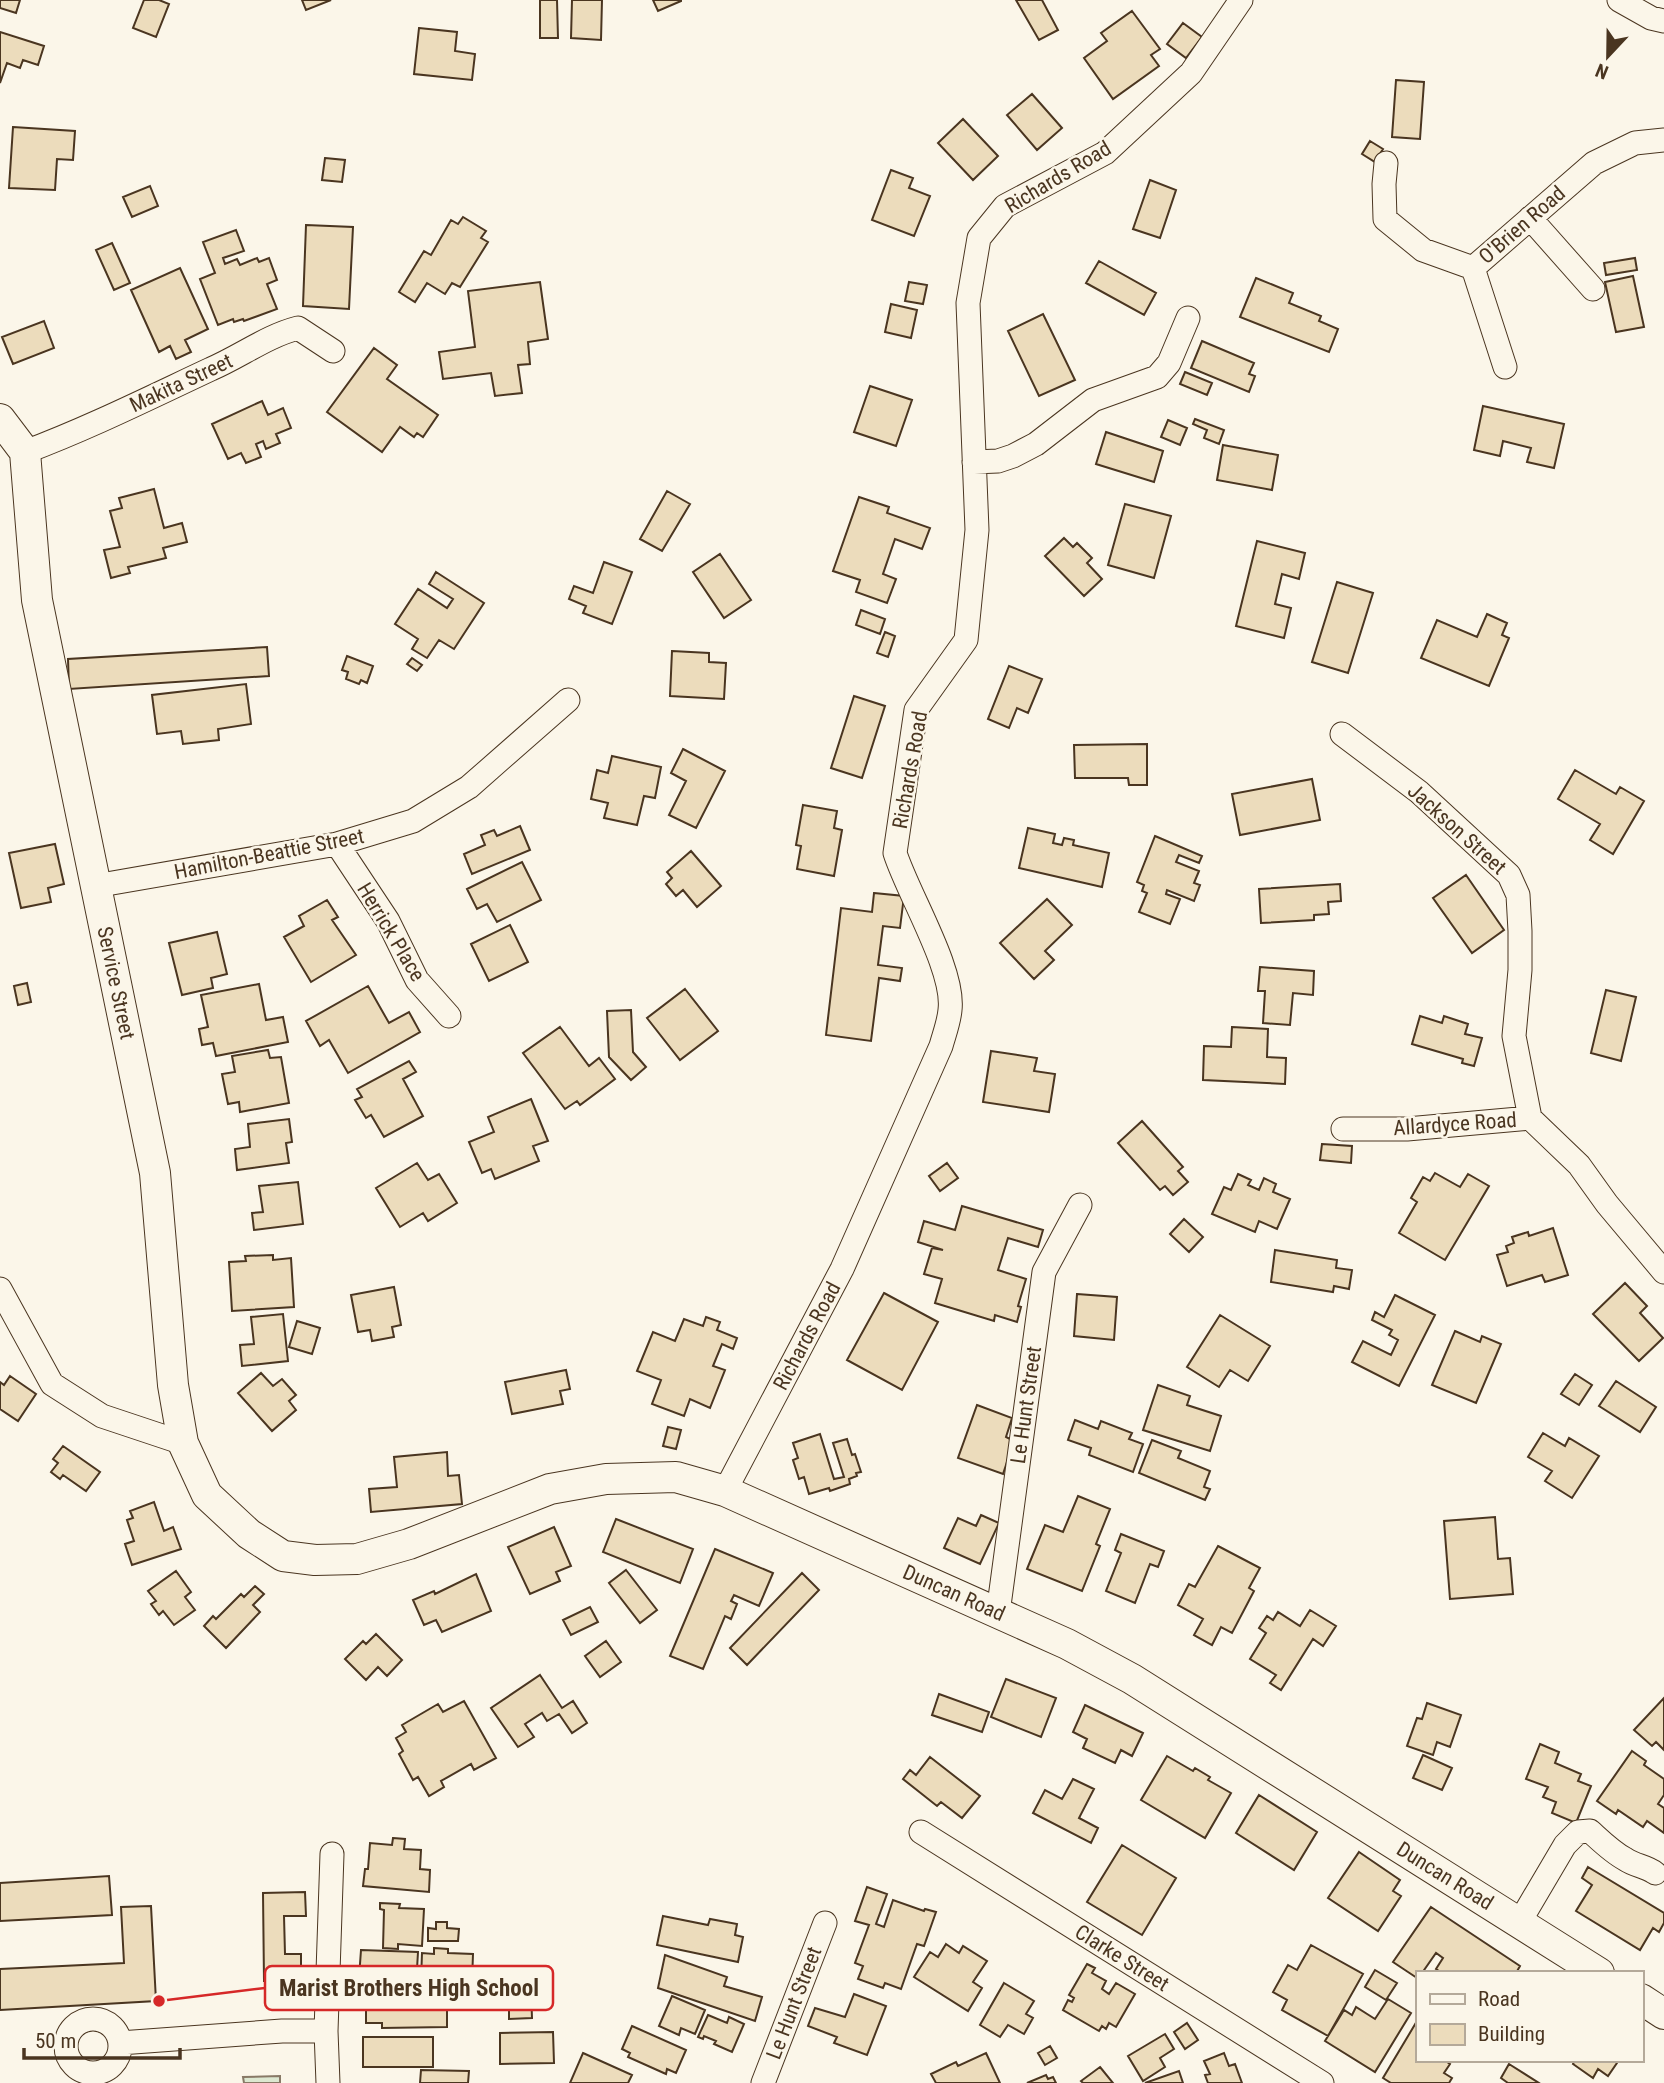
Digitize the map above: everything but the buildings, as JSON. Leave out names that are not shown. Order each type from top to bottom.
[{"type":"main road","points":[[0,419],[25,452]]},
{"type":"main road","name":"Service Street","points":[[25,452],[37,600],[156,1173],[173,1385],[183,1443],[207,1495],[250,1534]]},
{"type":"main road","name":"Duncan Road","points":[[250,1534],[283,1556],[315,1560],[357,1559],[409,1544],[550,1489],[606,1479],[676,1477],[725,1491],[998,1612],[1067,1644],[1132,1679],[1596,1971]]},
{"type":"main road","points":[[1643,2000],[1664,2014]]},
{"type":"street","name":"Richards Road","points":[[725,1491],[842,1269],[941,1046],[951,1007],[943,966],[895,853],[916,710],[966,640],[977,530],[968,303],[979,238],[1005,206],[1105,153],[1191,73],[1241,0]]},
{"type":"street","points":[[1619,0],[1651,18],[1664,20]]},
{"type":"street","name":"O'Brien Road","points":[[1505,367],[1473,268],[1594,163],[1635,143],[1664,140]]},
{"type":"street","points":[[1387,163],[1384,184],[1385,219],[1423,250],[1473,268]]},
{"type":"street","points":[[1530,218],[1593,289]]},
{"type":"street","points":[[974,462],[998,461],[1013,456],[1035,444],[1093,400],[1157,377],[1169,363],[1188,318]]},
{"type":"street","name":"Makita Street","points":[[25,452],[83,430],[238,357],[279,333],[298,328],[333,351]]},
{"type":"street","name":"Hamilton-Beattie Street","points":[[95,886],[337,844],[413,821],[469,787],[568,700]]},
{"type":"street","name":"Jackson Street","points":[[1342,734],[1419,792],[1509,875],[1518,895],[1520,931],[1520,970],[1514,1036],[1530,1118]]},
{"type":"street","name":"Herrick Place","points":[[337,844],[388,921],[417,980],[449,1016]]},
{"type":"street","name":"Allardyce Road","points":[[1343,1129],[1407,1129],[1530,1118],[1579,1165],[1607,1204],[1664,1272]]},
{"type":"street","name":"Le Hunt Street","points":[[998,1612],[1044,1272],[1080,1205]]},
{"type":"street","points":[[0,1289],[52,1384],[102,1416],[183,1443]]},
{"type":"street","points":[[1519,1923],[1566,1844],[1578,1832],[1590,1831],[1621,1857],[1661,1872]]},
{"type":"street","name":"Clarke Street","points":[[921,1832],[1322,2083]]},
{"type":"street","points":[[328,2083],[326,2031],[332,1854]]},
{"type":"street","name":"Le Hunt Street","points":[[763,2083],[825,1923]]},
{"type":"street","points":[[120,2042],[282,2031],[326,2031]]},
{"type":"green space","points":[[280,2076],[280,2083],[244,2083],[243,2077]]},
{"type":"place","name":"Marist Brothers High School","points":[[159,2001]]}]
